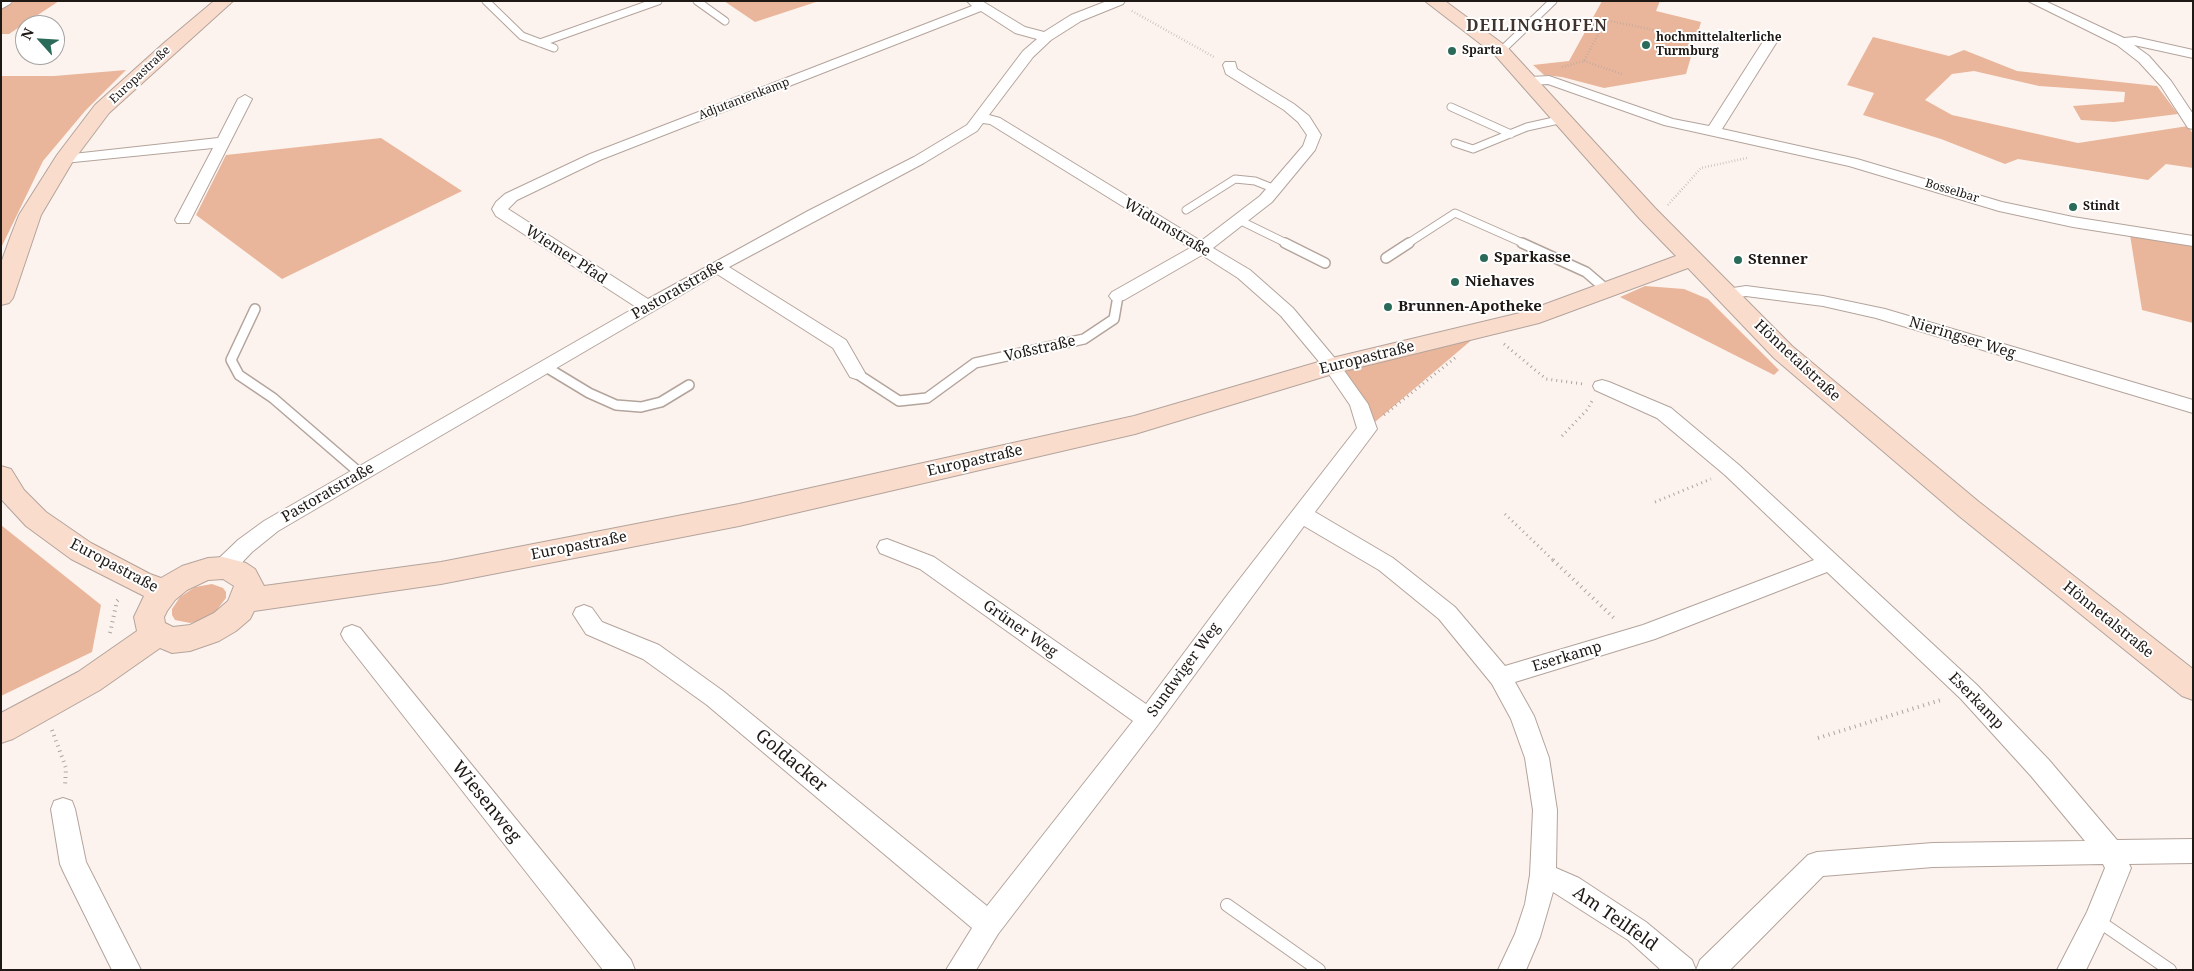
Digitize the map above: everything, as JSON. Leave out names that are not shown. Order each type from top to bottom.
[{"type":"street","name":"Europastraße","points":[[1,298],[30,215],[64,159],[109,104],[164,52],[225,1]]},
{"type":"street","name":"Hönnetalstraße","points":[[1433,1],[1468,25],[1539,80],[1563,119],[1646,213],[1783,352],[1969,509],[2193,688]]},
{"type":"street","points":[[2034,1],[2122,42],[2144,59],[2166,84],[2193,125]]},
{"type":"street","name":"Pastoratstraße","points":[[223,568],[245,546],[271,526],[717,267],[919,160],[972,128],[1028,54],[1046,37],[1076,18],[1117,2]]},
{"type":"street","points":[[977,4],[1020,30],[1046,37]]},
{"type":"street","name":"Adjutantenkamp","points":[[511,197],[595,157],[977,4]]},
{"type":"street","points":[[1713,132],[1771,40]]},
{"type":"street","points":[[2122,42],[2135,42],[2193,54]]},
{"type":"street","name":"Voßstraße","points":[[1118,296],[1201,249],[1239,220],[1266,199],[1310,147],[1314,135],[1304,119],[1231,71],[1230,65]]},
{"type":"street","name":"Bosselbar","points":[[1539,80],[1669,122],[1852,162],[1999,206],[2073,222],[2193,240]]},
{"type":"street","points":[[183,220],[245,99]]},
{"type":"street","name":"Widumstraße","points":[[980,118],[995,121],[1244,274],[1287,312],[1332,366]]},
{"type":"street","points":[[64,159],[223,142]]},
{"type":"street","name":"Wiemer Pfad","points":[[511,197],[502,205],[500,209],[502,214],[648,307]]},
{"type":"street","name":"Europastraße","points":[[245,600],[441,573],[739,515],[1134,425],[1332,366],[1531,318],[1690,259]]},
{"type":"street","name":"Voßstraße","points":[[717,267],[840,344],[856,373]]},
{"type":"street","name":"Nieringser Weg","points":[[1726,294],[1746,291],[1823,301],[1878,313],[2193,407]]},
{"type":"street","points":[[1332,366],[1360,404],[1366,429]]},
{"type":"street","name":"Eserkamp","points":[[1602,386],[1664,413],[1732,470],[1969,692],[2040,768],[2110,851],[2118,868],[2097,920],[2071,970]]},
{"type":"street","name":"Sundwiger Weg","points":[[960,970],[988,925],[1149,719],[1236,600],[1302,516],[1366,429]]},
{"type":"street","name":"Europastraße","points":[[1,476],[14,497],[36,519],[81,551],[140,582],[164,592]]},
{"type":"street","points":[[1302,516],[1386,564],[1447,613],[1500,677],[1522,716],[1536,758],[1545,810],[1543,875],[1538,904],[1527,937],[1512,970]]},
{"type":"street","name":"Grüner Weg","points":[[888,547],[927,563],[1149,719]]},
{"type":"street","name":"Eserkamp","points":[[1500,677],[1633,637],[1832,562]]},
{"type":"street","points":[[223,568],[236,570],[245,577],[249,586],[245,600],[239,610],[225,622],[208,632],[190,638],[172,640],[157,634],[151,628],[149,617],[154,605],[164,592],[192,574],[223,568]]},
{"type":"street","name":"Goldacker","points":[[584,614],[594,628],[651,652],[715,698],[988,925]]},
{"type":"street","points":[[1,729],[43,708],[89,681],[157,634]]},
{"type":"street","name":"Wiesenweg","points":[[352,634],[621,970]]},
{"type":"street","points":[[63,809],[73,864],[127,970]]},
{"type":"street","points":[[1710,970],[1817,864],[1933,855],[2193,850]]},
{"type":"street","name":"Am Teilfeld","points":[[1543,875],[1570,887],[1637,930],[1682,970]]},
{"type":"lane","points":[[1,5],[8,1]]},
{"type":"lane","points":[[486,1],[522,36],[554,48]]},
{"type":"lane","points":[[540,43],[658,1]]},
{"type":"lane","points":[[697,1],[725,21]]},
{"type":"lane","points":[[1501,51],[1553,1]]},
{"type":"lane","points":[[1450,107],[1511,134]]},
{"type":"lane","points":[[1455,143],[1473,149],[1527,128],[1563,119]]},
{"type":"lane","points":[[1186,210],[1235,179],[1255,181],[1275,189]]},
{"type":"lane","points":[[1386,258],[1455,213],[1586,272],[1607,290]]},
{"type":"lane","points":[[1239,220],[1325,263]]},
{"type":"lane","name":"Voßstraße","points":[[856,373],[899,401],[927,398],[975,363],[1084,339],[1114,319],[1118,296]]},
{"type":"lane","points":[[255,309],[231,360],[239,375],[272,398],[361,474]]},
{"type":"lane","points":[[546,366],[589,393],[616,405],[641,407],[661,402],[689,385]]},
{"type":"lane","points":[[1227,905],[1319,970]]},
{"type":"lane","points":[[2097,920],[2170,970]]},
{"type":"path","points":[[1117,2],[1230,65]]},
{"type":"path","points":[[1584,61],[1606,20],[1663,32]]},
{"type":"path","points":[[1539,80],[1554,69],[1584,61],[1622,74]]},
{"type":"path","points":[[1646,213],[1666,207],[1701,168],[1741,160],[1779,147]]},
{"type":"path","points":[[1494,327],[1498,339],[1546,379],[1602,386],[1587,410],[1562,436]]},
{"type":"path","points":[[1366,429],[1458,356]]},
{"type":"path","points":[[1655,502],[1732,470]]},
{"type":"path","points":[[1505,514],[1633,637]]},
{"type":"path","points":[[1818,738],[1969,692]]},
{"type":"path","points":[[43,708],[66,768],[63,809]]},
{"type":"shaded area","points":[[11,1],[59,1],[38,15],[15,15],[15,30],[9,34],[1,34],[1,7]]},
{"type":"shaded area","points":[[724,1],[819,1],[755,22]]},
{"type":"shaded area","points":[[1602,1],[1660,1],[1656,11],[1701,22],[1686,74],[1604,88],[1562,77],[1544,75],[1533,65],[1569,61]]},
{"type":"shaded area","points":[[1873,37],[1949,56],[1964,50],[2017,71],[2157,86],[2178,114],[2114,122],[2081,120],[2073,106],[2124,102],[2125,92],[2039,86],[1974,71],[1952,74],[1925,100],[1952,115],[2078,143],[2188,126],[2193,134],[2193,168],[2166,164],[2148,180],[2018,159],[2005,164],[1941,139],[1863,115],[1874,93],[1847,85]]},
{"type":"shaded area","points":[[126,70],[85,111],[43,161],[1,248],[1,76],[54,76]]},
{"type":"shaded area","points":[[381,138],[462,191],[282,279],[196,215],[226,155]]},
{"type":"shaded area","points":[[2130,235],[2193,245],[2193,323],[2142,310]]},
{"type":"shaded area","points":[[1645,286],[1684,289],[1708,299],[1779,370],[1774,375],[1620,297]]},
{"type":"shaded area","points":[[1474,338],[1375,422],[1366,402],[1343,369]]},
{"type":"shaded area","points":[[1,525],[101,605],[92,652],[1,696]]},
{"type":"shaded area","points":[[212,584],[223,588],[226,592],[226,598],[216,611],[199,621],[190,623],[175,620],[172,615],[172,609],[180,597],[195,587]]},
{"type":"place","name":"hochmittelalterliche Turmburg","points":[[1646,45]]},
{"type":"place","name":"Sparta","points":[[1452,51]]},
{"type":"place","name":"Stindt","points":[[2073,207]]},
{"type":"place","name":"Sparkasse","points":[[1484,258]]},
{"type":"place","name":"Stenner","points":[[1738,260]]},
{"type":"place","name":"Niehaves","points":[[1455,282]]},
{"type":"place","name":"Brunnen-Apotheke","points":[[1388,307]]},
{"type":"district","name":"DEILINGHOFEN","points":[[1537,26]]}]
